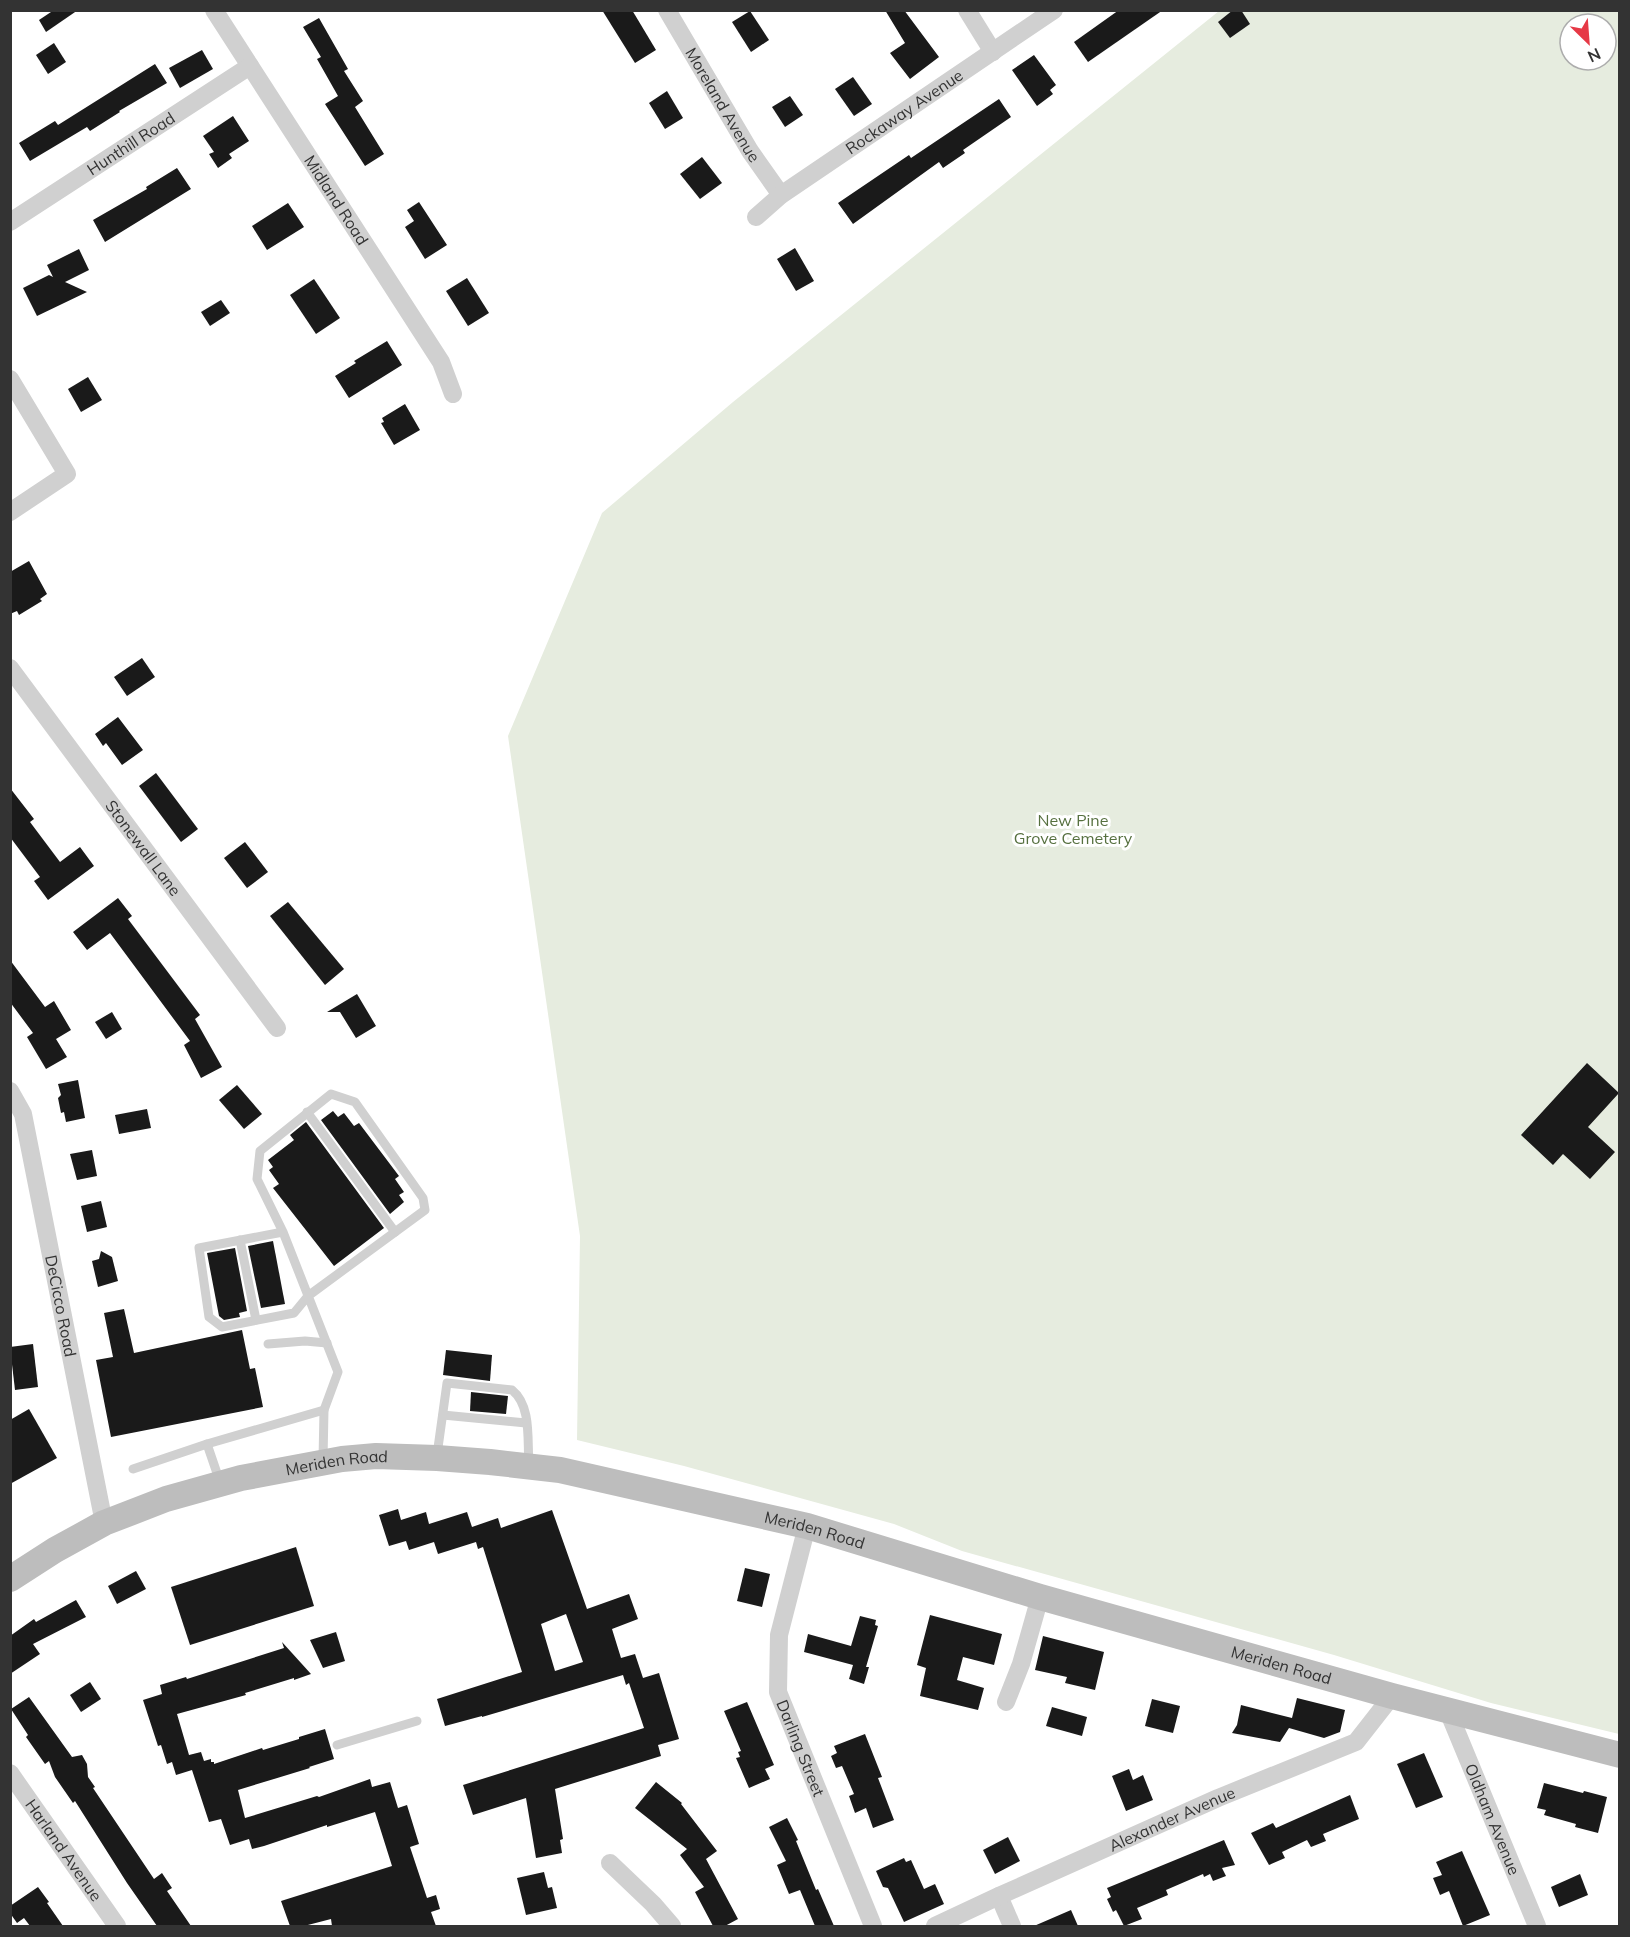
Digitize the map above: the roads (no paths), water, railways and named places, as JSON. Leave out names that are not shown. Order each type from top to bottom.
[{"type":"main road","name":"Meriden Road","points":[[10,1579],[55,1550],[104,1523],[166,1499],[241,1478],[323,1462],[376,1456],[437,1458],[560,1470],[807,1526],[1040,1598],[1392,1696],[1620,1755]]},
{"type":"street","name":"Midland Road","points":[[214,10],[441,362],[453,394]]},
{"type":"street","name":"Moreland Avenue","points":[[667,10],[750,151],[781,195]]},
{"type":"street","points":[[967,10],[993,52]]},
{"type":"street","name":"Rockaway Avenue","points":[[756,217],[781,195],[1054,10]]},
{"type":"street","name":"Hunthill Road","points":[[10,222],[250,66]]},
{"type":"street","points":[[10,379],[67,474],[10,512]]},
{"type":"street","name":"Stonewall Lane","points":[[10,668],[277,1028]]},
{"type":"street","name":"DeCicco Road","points":[[10,1091],[23,1114],[104,1523]]},
{"type":"street","name":"Darling Street","points":[[807,1526],[779,1635],[778,1692],[873,1926]]},
{"type":"street","points":[[1006,1702],[1021,1664],[1040,1598]]},
{"type":"street","name":"Alexander Avenue","points":[[935,1926],[1218,1798],[1356,1742],[1392,1696]]},
{"type":"street","name":"Oldham Avenue","points":[[1448,1711],[1537,1926]]},
{"type":"street","name":"Harland Avenue","points":[[10,1773],[117,1926]]},
{"type":"street","points":[[610,1863],[653,1904],[672,1926]]},
{"type":"street","points":[[999,1896],[1012,1926]]},
{"type":"lane","points":[[283,1232],[199,1248],[209,1317],[222,1327],[294,1313],[308,1296],[425,1210],[423,1198],[355,1102],[331,1094],[307,1112],[260,1151],[257,1179],[283,1232],[308,1296],[327,1343],[338,1372],[324,1410],[323,1462]]},
{"type":"lane","points":[[307,1112],[395,1232]]},
{"type":"lane","points":[[240,1240],[256,1320]]},
{"type":"lane","points":[[268,1344],[305,1341],[327,1343]]},
{"type":"lane","points":[[437,1458],[447,1383],[512,1390],[519,1395],[526,1423],[529,1467]]},
{"type":"lane","points":[[133,1469],[207,1444],[324,1410]]},
{"type":"lane","points":[[443,1415],[526,1423]]},
{"type":"lane","points":[[207,1444],[220,1484]]},
{"type":"lane","points":[[337,1745],[417,1720]]},
{"type":"park label","name":"New Pine Grove Cemetery","points":[[1073,829]]}]
